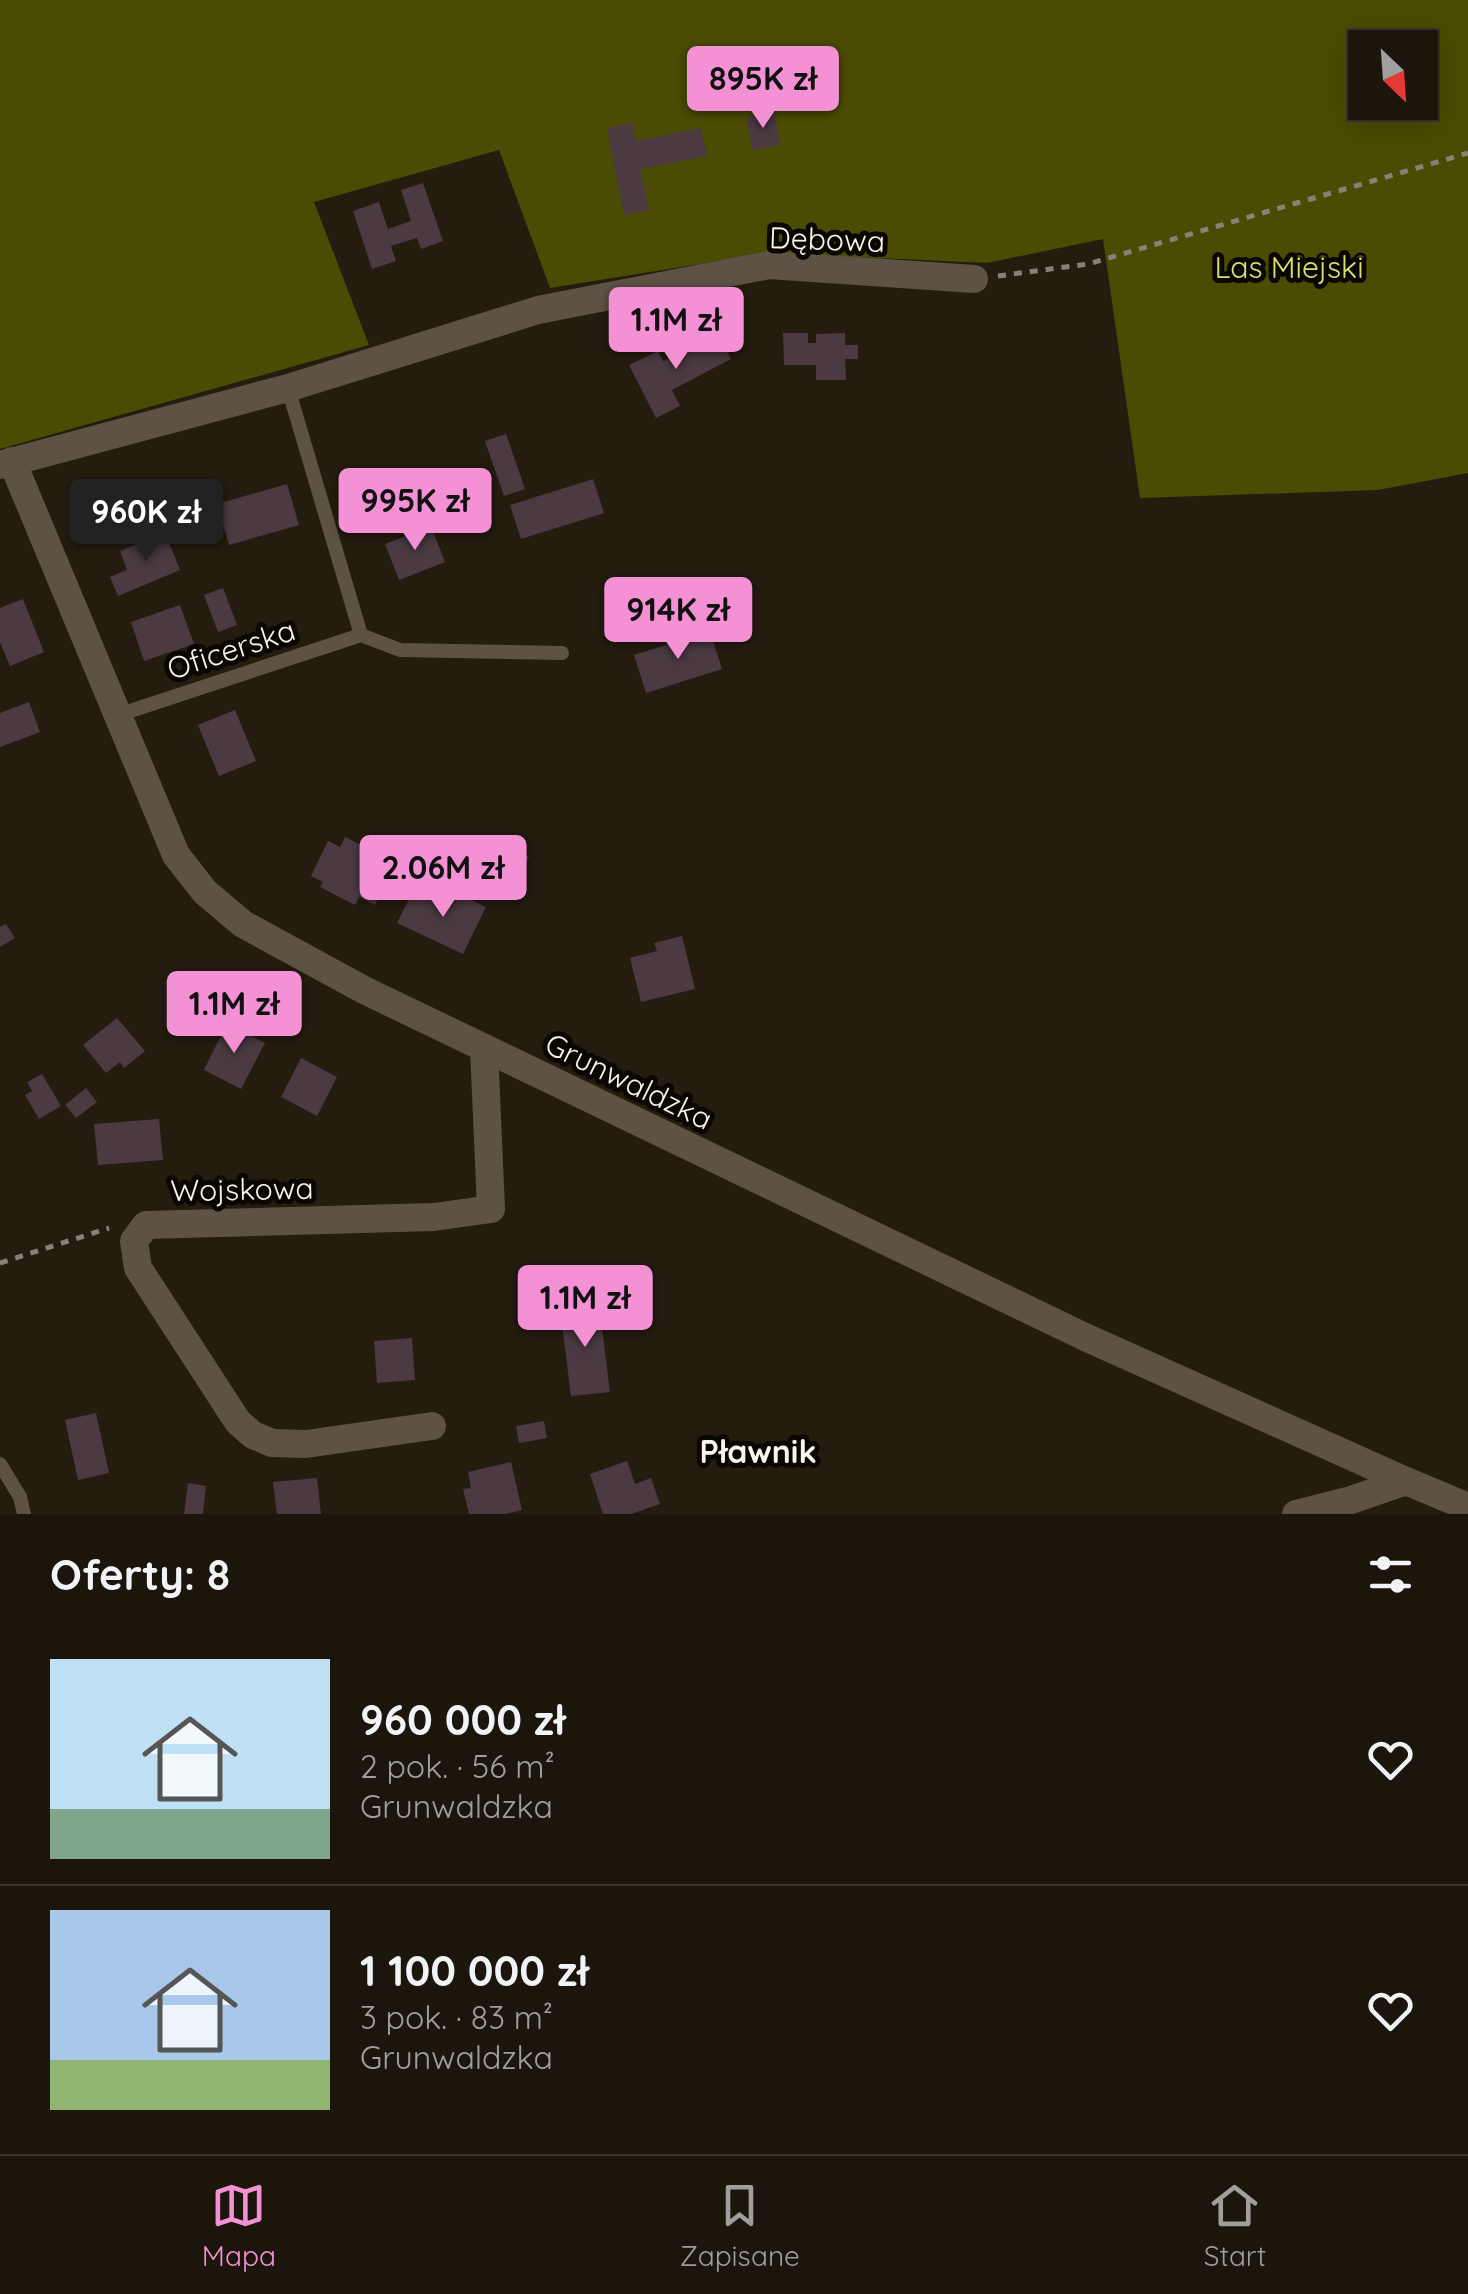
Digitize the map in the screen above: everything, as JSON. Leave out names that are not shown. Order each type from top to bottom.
[{"type":"street","name":"Dębowa","points":[[6,463],[288,388],[538,310],[770,266],[974,280]]},
{"type":"street","name":"Grunwaldzka","points":[[6,463],[176,855],[205,892],[243,924],[364,990],[1085,1337],[1468,1507]]},
{"type":"street","name":"Wojskowa","points":[[432,1426],[306,1444],[272,1443],[254,1435],[238,1422],[138,1268],[134,1241],[146,1224],[434,1217],[491,1209],[484,1048]]},
{"type":"street","points":[[1296,1514],[1406,1481]]},
{"type":"lane","points":[[288,388],[361,636],[400,650],[562,653]]},
{"type":"lane","name":"Oficerska","points":[[118,715],[361,636]]},
{"type":"lane","points":[[0,1464],[20,1497],[24,1514]]},
{"type":"path","points":[[974,280],[1088,264],[1468,152]]},
{"type":"path","points":[[0,1264],[111,1228],[146,1224]]},
{"type":"green space","name":"Las Miejski","points":[[0,0],[1468,0],[1468,473],[1378,490],[1140,498],[1103,239],[987,263],[769,253],[550,288],[499,150],[314,202],[369,345],[0,449]]},
{"type":"building","points":[[774,112],[780,145],[752,150],[746,117]]},
{"type":"building","points":[[633,123],[636,141],[701,128],[707,156],[640,169],[649,210],[624,215],[607,128]]},
{"type":"building","points":[[423,183],[443,241],[421,249],[417,238],[391,246],[396,261],[372,269],[353,211],[379,202],[388,229],[411,221],[401,190]]},
{"type":"building","points":[[718,333],[731,359],[672,390],[680,406],[656,418],[629,365],[658,351],[663,361]]},
{"type":"building","points":[[783,333],[808,333],[808,343],[816,343],[816,334],[845,333],[845,345],[858,345],[858,359],[845,359],[846,380],[816,380],[816,365],[784,365]]},
{"type":"building","points":[[506,434],[525,489],[504,496],[485,441]]},
{"type":"building","points":[[593,479],[604,513],[521,539],[510,505]]},
{"type":"building","points":[[287,484],[299,525],[229,545],[217,504]]},
{"type":"building","points":[[431,526],[445,562],[399,580],[385,544]]},
{"type":"building","points":[[165,532],[180,570],[118,596],[110,577],[127,570],[120,551]]},
{"type":"building","points":[[223,588],[237,625],[218,632],[204,595]]},
{"type":"building","points":[[23,599],[44,652],[10,666],[0,642],[0,608]]},
{"type":"building","points":[[180,605],[194,644],[144,661],[131,622]]},
{"type":"building","points":[[710,631],[722,669],[646,693],[634,655]]},
{"type":"building","points":[[29,702],[40,732],[0,747],[0,713]]},
{"type":"building","points":[[235,710],[256,761],[219,776],[198,725]]},
{"type":"building","points":[[345,837],[381,855],[376,865],[391,872],[375,905],[359,897],[355,905],[320,887],[323,882],[311,876],[328,841],[340,847]]},
{"type":"building","points":[[502,844],[529,857],[514,888],[487,875]]},
{"type":"building","points":[[414,889],[452,907],[459,894],[486,907],[463,954],[397,923]]},
{"type":"building","points":[[6,924],[15,938],[0,947],[0,927]]},
{"type":"building","points":[[682,936],[695,989],[641,1002],[630,958],[657,951],[654,943]]},
{"type":"building","points":[[117,1018],[145,1051],[124,1068],[120,1062],[106,1073],[83,1045]]},
{"type":"building","points":[[227,1023],[265,1043],[241,1089],[204,1070]]},
{"type":"building","points":[[301,1058],[337,1077],[317,1116],[281,1097]]},
{"type":"building","points":[[42,1074],[61,1106],[39,1119],[25,1095],[32,1091],[27,1082]]},
{"type":"building","points":[[86,1088],[97,1102],[76,1118],[65,1105]]},
{"type":"building","points":[[159,1119],[163,1160],[98,1165],[94,1124]]},
{"type":"building","points":[[599,1304],[610,1392],[571,1396],[560,1308]]},
{"type":"building","points":[[412,1338],[415,1380],[377,1383],[374,1341]]},
{"type":"building","points":[[96,1413],[109,1473],[78,1480],[65,1420]]},
{"type":"building","points":[[544,1421],[547,1438],[519,1443],[516,1426]]},
{"type":"building","points":[[627,1461],[635,1484],[651,1478],[660,1504],[631,1514],[603,1514],[590,1474]]},
{"type":"building","points":[[511,1462],[522,1510],[469,1514],[463,1489],[471,1488],[468,1472]]},
{"type":"building","points":[[317,1478],[321,1514],[277,1514],[273,1482]]},
{"type":"building","points":[[188,1483],[206,1486],[203,1514],[184,1514]]},
{"type":"district","name":"Pławnik","points":[[758,1451]]}]
